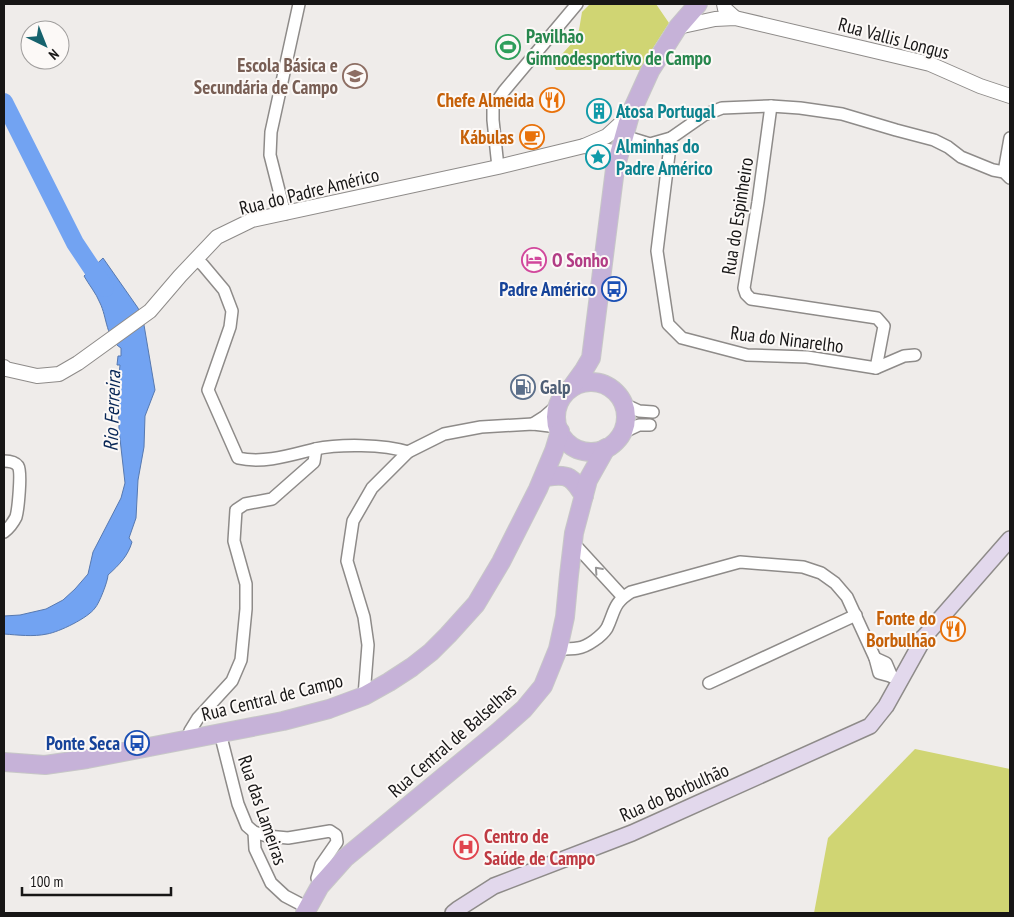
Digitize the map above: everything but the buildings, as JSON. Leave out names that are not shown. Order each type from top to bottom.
[{"type":"main road","points":[[571,388],[589,382],[598,383],[614,390],[620,396],[624,404],[626,416],[624,428],[622,433],[606,448],[593,452],[577,449],[569,443],[559,429],[557,412],[564,396],[591,358],[618,142],[650,71],[678,27],[698,4]]},
{"type":"main road","points":[[591,358],[607,386]]},
{"type":"main road","name":"Rua Central de Campo","points":[[4,762],[45,764],[88,759],[283,721],[329,709],[364,696],[389,682],[425,657],[476,604],[501,562],[542,483],[554,451],[559,429]]},
{"type":"main road","name":"Rua Central de Balselhas","points":[[306,911],[320,886],[345,858],[524,710],[543,686],[558,649],[565,617],[574,533],[586,488],[606,448]]},
{"type":"main road","name":"Rua Central de Campo","points":[[542,483],[557,463],[577,449]]},
{"type":"main road","name":"Rua Central de Balselhas","points":[[577,449],[584,459],[586,488]]},
{"type":"main road","points":[[542,483],[559,475],[569,478],[577,485],[586,488]]},
{"type":"main road","name":"Rua do Borbulhão","points":[[857,732],[925,636],[1010,539]]},
{"type":"main road","name":"Rua do Borbulhão","points":[[452,913],[494,886],[632,833],[870,726],[886,706],[896,678]]},
{"type":"street","points":[[285,214],[270,155],[271,132],[300,4]]},
{"type":"street","points":[[498,167],[493,107],[504,91],[577,4]]},
{"type":"street","points":[[702,4],[706,12],[715,19]]},
{"type":"street","name":"Rua Vallis Longus","points":[[678,27],[715,19],[724,9],[930,64],[980,86],[1010,96]]},
{"type":"street","points":[[618,142],[650,144],[672,138],[704,115],[722,108],[771,106],[800,108],[842,114],[934,140],[948,147],[961,157],[1007,175],[1010,138]]},
{"type":"street","name":"Rua do Espinheiro","points":[[771,106],[744,288],[746,294],[751,299],[877,318],[884,326],[876,368]]},
{"type":"street","name":"Rua do Ninarelho","points":[[672,138],[657,251],[668,324],[682,338],[747,355],[807,357],[876,368]]},
{"type":"street","name":"Rua do Padre Américo","points":[[584,146],[618,142]]},
{"type":"street","name":"Rua do Padre Américo","points":[[4,367],[37,376],[59,374],[78,363],[150,311],[217,237],[252,220],[498,167],[584,146],[618,142]]},
{"type":"street","points":[[196,259],[224,290],[232,311],[230,327],[208,390],[238,458],[249,461],[344,446],[395,447],[408,452]]},
{"type":"street","points":[[876,368],[904,356],[915,355]]},
{"type":"street","points":[[533,424],[559,404]]},
{"type":"street","points":[[624,404],[639,411],[652,412]]},
{"type":"street","points":[[364,696],[368,645],[366,626],[347,561],[353,521],[372,488],[408,452],[444,434],[481,427],[533,424],[559,429]]},
{"type":"street","points":[[622,433],[639,425],[650,426]]},
{"type":"street","points":[[187,740],[198,718],[232,681],[241,660],[246,609],[246,584],[234,542],[236,510],[245,504],[272,499],[314,462],[316,449]]},
{"type":"street","points":[[4,461],[18,466],[20,475],[16,516],[4,532]]},
{"type":"street","points":[[573,544],[623,597]]},
{"type":"street","points":[[558,649],[580,648],[598,638],[606,629],[615,607],[623,597],[631,592],[740,562],[804,567],[821,573],[835,583],[846,597],[856,615],[875,658],[886,663],[896,678]]},
{"type":"street","points":[[709,683],[856,615]]},
{"type":"street","name":"Rua das Lameiras","points":[[220,733],[238,804],[247,826],[254,832],[255,849],[271,883],[306,911]]},
{"type":"street","points":[[254,832],[267,836],[288,838],[330,830],[336,835],[337,842],[321,864],[317,878],[320,886]]},
{"type":"green space","points":[[590,4],[656,4],[669,23],[641,70],[556,70],[553,64],[574,41],[579,30],[582,12]]},
{"type":"green space","points":[[915,749],[1010,769],[1010,913],[814,913],[828,838]]},
{"type":"water","points":[[103,258],[138,308],[144,325],[155,390],[145,416],[144,447],[138,480],[136,518],[129,538],[132,542],[123,560],[108,575],[97,606],[86,616],[66,628],[52,633],[31,636],[4,634],[4,616],[20,615],[46,609],[63,600],[88,574],[93,552],[121,498],[125,483],[119,430],[118,385],[120,365],[117,365],[118,356],[121,356],[121,348],[112,339],[98,299],[84,276]]},
{"type":"waterway","name":"Rio Ferreira","points":[[4,102],[75,243],[105,288]]},
{"type":"place","name":"Pavilhão Gimnodesportivo de Campo","points":[[508,47]]},
{"type":"place","name":"Escola Básica e Secundária de Campo","points":[[355,76]]},
{"type":"place","name":"Chefe Almeida","points":[[552,100]]},
{"type":"place","name":"Atosa Portugal","points":[[599,111]]},
{"type":"place","name":"Kábulas","points":[[532,137]]},
{"type":"place","name":"Alminhas do Padre Américo","points":[[598,157]]},
{"type":"place","name":"O Sonho","points":[[534,260]]},
{"type":"place","name":"Padre Américo","points":[[614,289]]},
{"type":"place","name":"Galp","points":[[523,387]]},
{"type":"place","name":"Fonte do Borbulhão","points":[[953,629]]},
{"type":"place","name":"Ponte Seca","points":[[137,743]]},
{"type":"place","name":"Centro de Saúde de Campo","points":[[466,847]]}]
